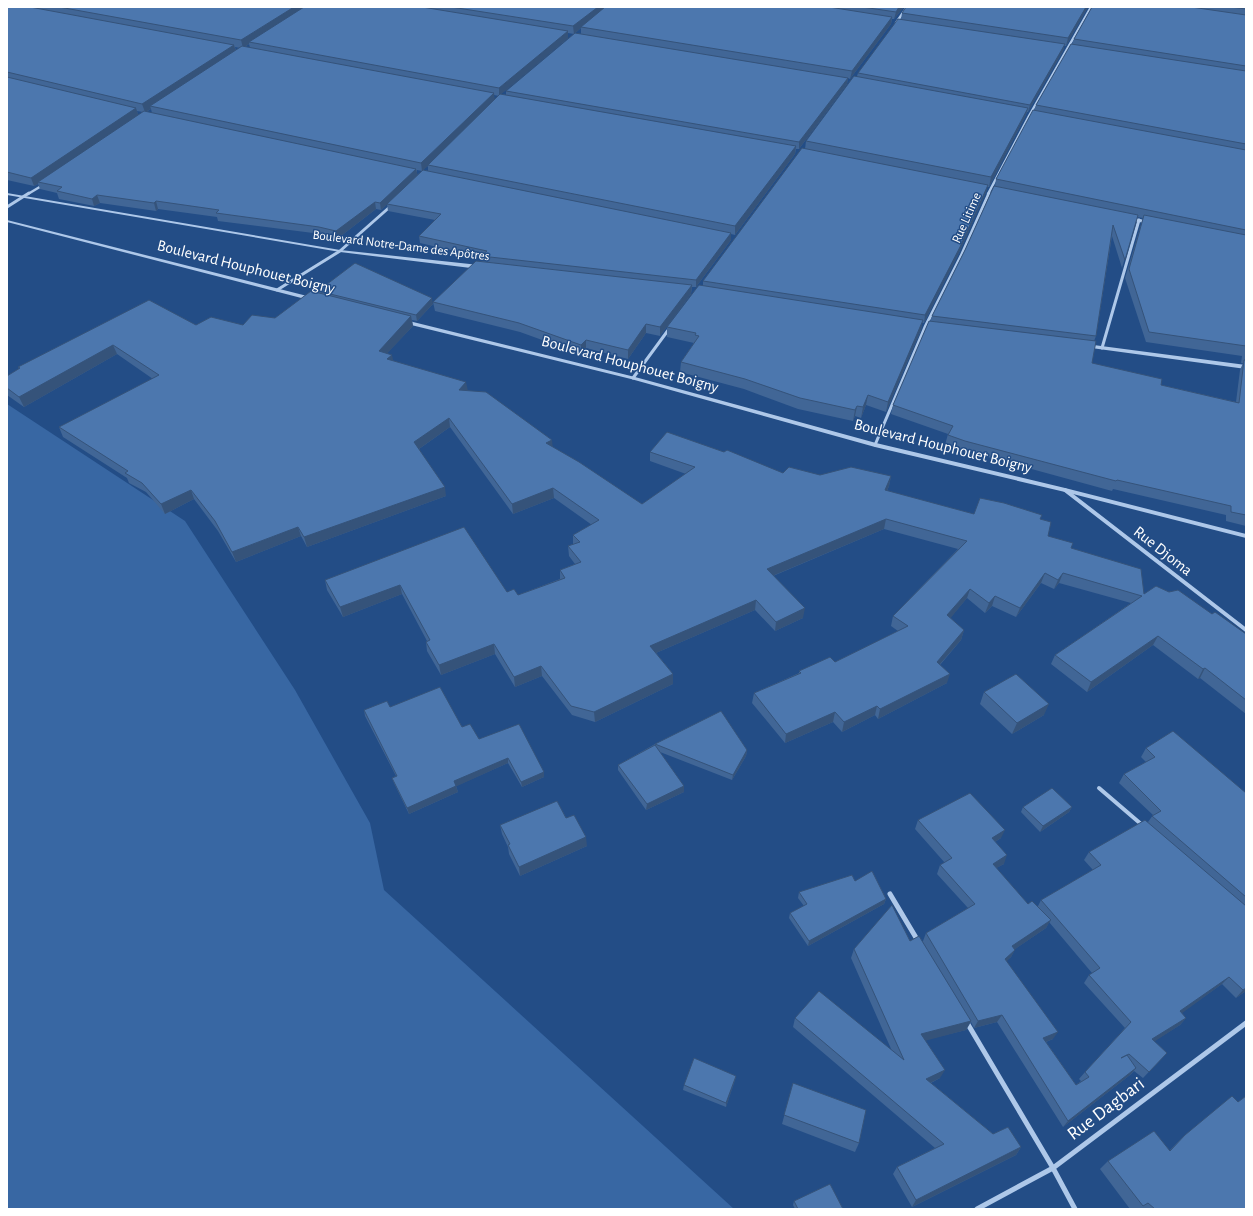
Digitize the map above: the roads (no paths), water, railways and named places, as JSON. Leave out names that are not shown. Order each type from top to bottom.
[{"type":"street","points":[[892,28],[907,7]]},
{"type":"street","name":"Rue Litime","points":[[875,445],[925,327],[961,256],[990,190],[1029,116],[1091,7]]},
{"type":"street","points":[[889,20],[904,23]]},
{"type":"street","points":[[1058,49],[1074,51]]},
{"type":"street","points":[[1021,115],[1036,118]]},
{"type":"street","points":[[7,207],[50,181]]},
{"type":"street","points":[[982,189],[998,192]]},
{"type":"street","name":"Boulevard Notre-Dame des Apôtres","points":[[7,194],[23,198],[340,251],[483,267]]},
{"type":"street","points":[[277,290],[340,251],[394,203]]},
{"type":"street","points":[[1131,219],[1154,223]]},
{"type":"street","points":[[1102,348],[1139,220]]},
{"type":"street","name":"Boulevard Houphouet Boigny","points":[[7,221],[323,301]]},
{"type":"street","name":"Boulevard Houphouet Boigny","points":[[401,321],[633,378],[875,445],[1065,490],[1246,536]]},
{"type":"street","points":[[917,326],[933,328]]},
{"type":"street","points":[[633,378],[670,328]]},
{"type":"street","points":[[1079,345],[1246,368]]},
{"type":"street","name":"Rue Djoma","points":[[1065,490],[1246,630]]},
{"type":"street","points":[[890,894],[922,949]]},
{"type":"street","points":[[963,1017],[1053,1168],[1075,1209]]},
{"type":"street","name":"Rue Dagbari","points":[[977,1209],[1053,1168],[1246,1023]]},
{"type":"lane","points":[[1099,788],[1146,828]]}]
